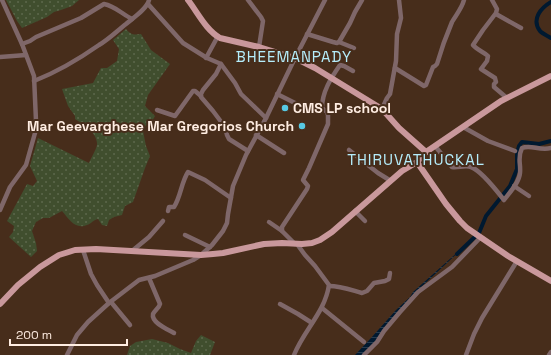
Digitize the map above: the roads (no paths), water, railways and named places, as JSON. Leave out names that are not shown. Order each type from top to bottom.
[{"type":"main road","points":[[188,0],[211,31],[218,36],[295,58],[315,68],[382,109],[399,128],[426,152]]},
{"type":"main road","points":[[0,304],[18,285],[40,267],[59,255],[70,252],[83,250],[132,251],[201,255],[223,253],[271,243],[308,244],[320,240],[332,232],[402,171],[417,162],[426,152],[495,105],[551,76]]},
{"type":"main road","points":[[417,162],[454,214],[464,225],[478,236],[517,261],[550,279]]},
{"type":"street","points":[[0,210],[10,188],[26,164],[35,134],[36,121],[34,76],[22,44],[2,0]]},
{"type":"street","points":[[248,0],[263,21],[258,47]]},
{"type":"street","points":[[67,355],[77,335],[88,322],[110,302],[139,280],[155,276],[193,260],[201,255],[210,247],[223,231],[228,223],[228,214],[233,186],[248,151],[325,0]]},
{"type":"street","points":[[339,42],[362,0]]},
{"type":"street","points":[[382,109],[386,98],[390,94],[395,68],[397,34],[402,18],[399,0]]},
{"type":"street","points":[[395,68],[424,86],[426,85],[433,66],[437,64],[446,35],[463,5],[464,0]]},
{"type":"street","points":[[492,0],[497,9],[496,14],[473,45],[475,48],[488,56],[487,61],[481,69],[495,78],[496,82],[494,87],[507,98]]},
{"type":"street","points":[[34,82],[48,76],[100,45],[132,19],[149,2],[183,43],[206,58],[221,64],[241,94],[266,118]]},
{"type":"street","points":[[22,44],[81,18],[104,4],[118,9],[132,19]]},
{"type":"street","points":[[496,14],[521,28]]},
{"type":"street","points":[[307,34],[333,42],[339,42],[354,48]]},
{"type":"street","points":[[206,58],[218,36]]},
{"type":"street","points":[[0,57],[26,55]]},
{"type":"street","points":[[201,96],[203,90],[216,74],[221,64]]},
{"type":"street","points":[[282,231],[282,227],[307,189],[308,186],[303,180],[328,124],[327,112],[322,108],[322,100],[325,90],[340,65],[353,71]]},
{"type":"street","points":[[156,110],[175,116],[195,90],[225,127],[229,139],[248,151]]},
{"type":"street","points":[[278,94],[303,107]]},
{"type":"street","points":[[463,127],[488,141],[515,151]]},
{"type":"street","points":[[256,135],[284,153]]},
{"type":"street","points":[[435,146],[452,167],[467,166],[475,169],[504,200],[520,174],[519,157],[522,148],[527,146],[545,150],[551,148]]},
{"type":"street","points":[[348,150],[391,181]]},
{"type":"street","points":[[168,211],[170,207],[174,207],[188,172],[205,180],[231,198]]},
{"type":"street","points":[[514,186],[529,196]]},
{"type":"street","points":[[355,212],[365,221]]},
{"type":"street","points":[[132,251],[149,237],[163,221]]},
{"type":"street","points":[[269,222],[282,231],[296,244],[315,266],[329,286],[322,308],[294,355]]},
{"type":"street","points":[[185,235],[210,247]]},
{"type":"street","points":[[364,355],[377,342],[384,331],[418,292],[452,267],[478,236]]},
{"type":"street","points":[[83,250],[91,274],[97,285],[130,325]]},
{"type":"street","points":[[466,355],[482,318],[517,261]]},
{"type":"street","points":[[329,286],[346,288],[362,293],[367,291],[374,283],[389,279],[390,273]]},
{"type":"street","points":[[149,278],[161,305],[153,316],[156,322],[174,333]]},
{"type":"street","points":[[280,304],[312,323]]},
{"type":"street","points":[[322,308],[364,342]]},
{"type":"water","points":[[479,233],[418,290],[379,338],[363,355],[355,355],[413,292]]},
{"type":"waterway","points":[[551,2],[544,7],[538,14],[537,18],[537,27],[540,31],[551,38]]},
{"type":"waterway","points":[[457,254],[479,233],[486,216],[510,186],[517,169],[517,153],[522,142],[539,144],[551,141]]},
{"type":"place","name":"CMS LP school","points":[[285,108]]},
{"type":"place","name":"Mar Geevarghese Mar Gregorios Church","points":[[302,126]]},
{"type":"district","name":"BHEEMANPADY","points":[[294,57]]},
{"type":"district","name":"THIRUVATHUCKAL","points":[[416,160]]}]
